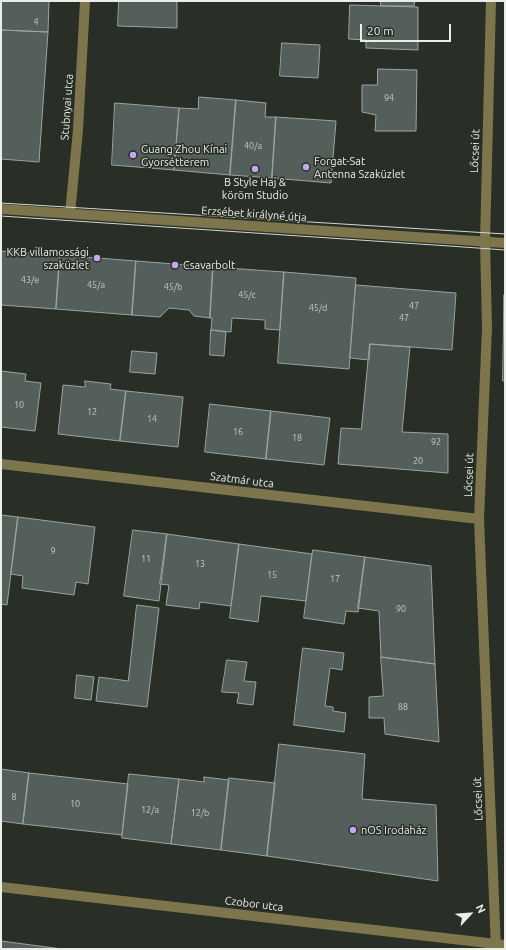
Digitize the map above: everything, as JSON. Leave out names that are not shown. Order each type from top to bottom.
[{"type":"street","name":"Stubnyai utca","points":[[70,214],[78,130],[85,1]]},
{"type":"street","name":"Lőcsei út","points":[[491,1],[485,241],[487,328],[479,519],[499,946]]},
{"type":"street","name":"Erzsébet királyné útja","points":[[1,209],[505,243]]},
{"type":"street","name":"Szatmár utca","points":[[1,464],[479,519]]},
{"type":"street","name":"Czobor utca","points":[[1,887],[499,946]]},
{"type":"building","points":[[1,1],[49,1],[48,32],[1,30]]},
{"type":"building","points":[[119,1],[177,1],[177,28],[118,26]]},
{"type":"building","points":[[381,1],[415,1],[414,6],[381,6]]},
{"type":"building","points":[[350,5],[418,7],[418,50],[366,48],[366,40],[349,39]]},
{"type":"building","points":[[1,30],[48,32],[39,162],[1,159]]},
{"type":"building","points":[[282,43],[320,45],[318,78],[280,76]]},
{"type":"building","points":[[378,69],[417,70],[416,131],[375,131],[376,115],[362,112],[362,85],[377,85]]},
{"type":"building","points":[[199,97],[236,100],[230,175],[174,170],[179,108],[198,109]]},
{"type":"building","points":[[236,100],[266,103],[265,117],[276,117],[272,178],[230,175]]},
{"type":"building","points":[[115,103],[179,108],[174,170],[112,165]]},
{"type":"building","points":[[276,117],[336,121],[331,183],[272,178]]},
{"type":"building","points":[[1,251],[60,255],[56,309],[1,305]]},
{"type":"building","points":[[60,255],[136,261],[132,315],[56,309]]},
{"type":"building","points":[[136,261],[213,267],[210,318],[194,316],[189,310],[169,308],[160,317],[132,315]]},
{"type":"building","points":[[213,267],[284,272],[280,330],[265,329],[265,320],[232,318],[231,332],[211,330],[212,318],[210,318]]},
{"type":"building","points":[[284,272],[356,278],[349,369],[278,363]]},
{"type":"building","points":[[356,285],[456,293],[452,350],[370,344],[369,360],[350,358]]},
{"type":"building","points":[[504,295],[505,381],[503,381]]},
{"type":"building","points":[[211,330],[226,332],[224,356],[210,355]]},
{"type":"building","points":[[370,344],[410,347],[402,432],[448,434],[448,473],[338,464],[341,428],[361,429]]},
{"type":"building","points":[[132,351],[157,353],[155,374],[130,372]]},
{"type":"building","points":[[1,371],[26,374],[25,381],[41,383],[35,431],[1,427]]},
{"type":"building","points":[[85,381],[111,384],[110,389],[126,391],[120,441],[58,434],[63,385],[85,387]]},
{"type":"building","points":[[126,391],[183,397],[178,447],[120,441]]},
{"type":"building","points":[[210,404],[271,411],[266,459],[205,452]]},
{"type":"building","points":[[271,411],[330,418],[324,465],[266,459]]},
{"type":"building","points":[[1,515],[18,517],[7,605],[1,604]]},
{"type":"building","points":[[18,517],[95,527],[88,584],[76,582],[74,595],[22,588],[23,576],[11,574]]},
{"type":"building","points":[[133,530],[167,534],[159,601],[124,596]]},
{"type":"building","points":[[167,534],[239,544],[231,606],[200,602],[199,609],[166,605],[169,585],[160,584]]},
{"type":"building","points":[[239,544],[312,554],[306,601],[261,596],[258,622],[230,618]]},
{"type":"building","points":[[313,550],[365,557],[358,612],[346,611],[344,624],[304,618]]},
{"type":"building","points":[[365,557],[431,566],[435,664],[381,657],[379,611],[358,608]]},
{"type":"building","points":[[137,605],[159,608],[147,707],[96,701],[99,677],[128,681]]},
{"type":"building","points":[[303,648],[344,653],[342,670],[330,668],[325,706],[333,707],[333,711],[346,713],[344,732],[294,725]]},
{"type":"building","points":[[381,657],[435,664],[439,742],[385,734],[384,718],[369,718],[369,697],[383,696]]},
{"type":"building","points":[[227,660],[247,662],[244,681],[256,682],[253,705],[237,703],[239,693],[222,692]]},
{"type":"building","points":[[77,675],[94,677],[91,700],[75,698]]},
{"type":"building","name":"nOS Irodaház","points":[[279,744],[365,754],[362,799],[436,805],[438,881],[267,856]]},
{"type":"building","points":[[1,769],[29,773],[23,824],[1,821]]},
{"type":"building","points":[[29,773],[128,784],[122,835],[23,824]]},
{"type":"building","points":[[129,774],[179,779],[171,844],[122,838]]},
{"type":"building","points":[[204,777],[229,780],[221,850],[171,844],[179,779],[204,782]]},
{"type":"building","points":[[229,778],[275,783],[267,856],[221,850]]},
{"type":"building","points":[[1,941],[62,949],[1,949]]},
{"type":"tram line","points":[[1,203],[505,234]]},
{"type":"tram line","points":[[1,216],[505,250]]},
{"type":"place","name":"Guang Zhou Kínai Gyorsétterem","points":[[133,155]]},
{"type":"place","name":"Forgat-Sat Antenna Szaküzlet","points":[[306,167]]},
{"type":"place","name":"B Style Haj & köröm Studio","points":[[255,169]]},
{"type":"place","name":"KKB villamossági szaküzlet","points":[[97,258]]},
{"type":"place","name":"Csavarbolt","points":[[175,265]]},
{"type":"place","name":"nOS Irodaház","points":[[353,830]]}]
